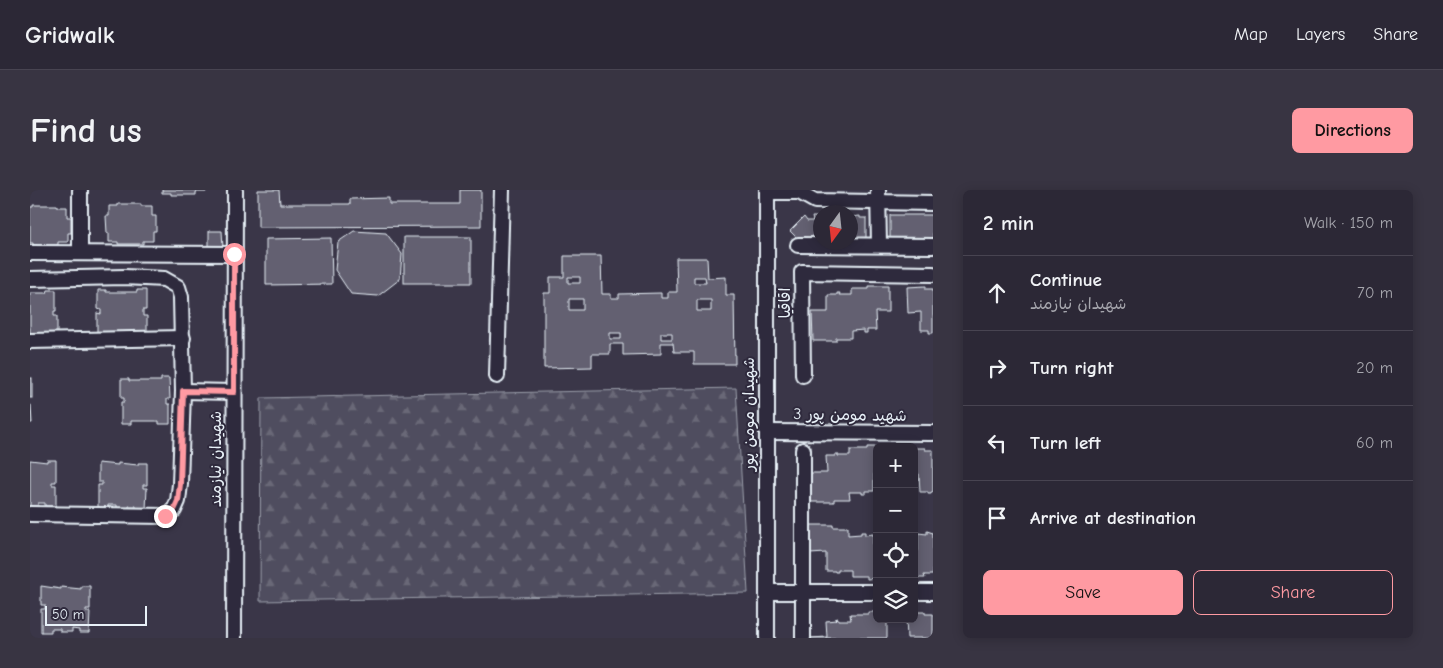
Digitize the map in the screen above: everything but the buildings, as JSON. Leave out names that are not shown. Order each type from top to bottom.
[{"type":"street","points":[[80,190],[80,253]]},
{"type":"street","name":"شهیدان نیازمند","points":[[234,638],[235,190]]},
{"type":"street","points":[[497,376],[502,190]]},
{"type":"street","points":[[767,191],[801,191],[815,201],[878,196],[933,203]]},
{"type":"street","name":"شهیدان مومن پور","points":[[767,191],[767,638]]},
{"type":"street","points":[[878,196],[879,246]]},
{"type":"street","points":[[798,245],[933,246]]},
{"type":"street","points":[[30,253],[234,254]]},
{"type":"street","name":"اقاقیا","points":[[803,375],[802,272],[933,274]]},
{"type":"street","points":[[30,279],[125,277],[172,282],[178,287],[181,297],[183,338],[180,484],[178,501],[174,510],[165,516],[30,514]]},
{"type":"street","points":[[30,341],[183,338]]},
{"type":"street","points":[[183,391],[234,392]]},
{"type":"street","name":"شهید مومن پور 3","points":[[767,432],[933,434]]},
{"type":"street","points":[[802,638],[803,450]]},
{"type":"street","points":[[767,592],[873,592]]},
{"type":"street","points":[[918,592],[933,592]]},
{"type":"green space","points":[[736,388],[748,593],[260,601],[261,398]]},
{"type":"route","points":[[165,516],[174,510],[180,493],[183,391],[234,392],[234,254]]}]
